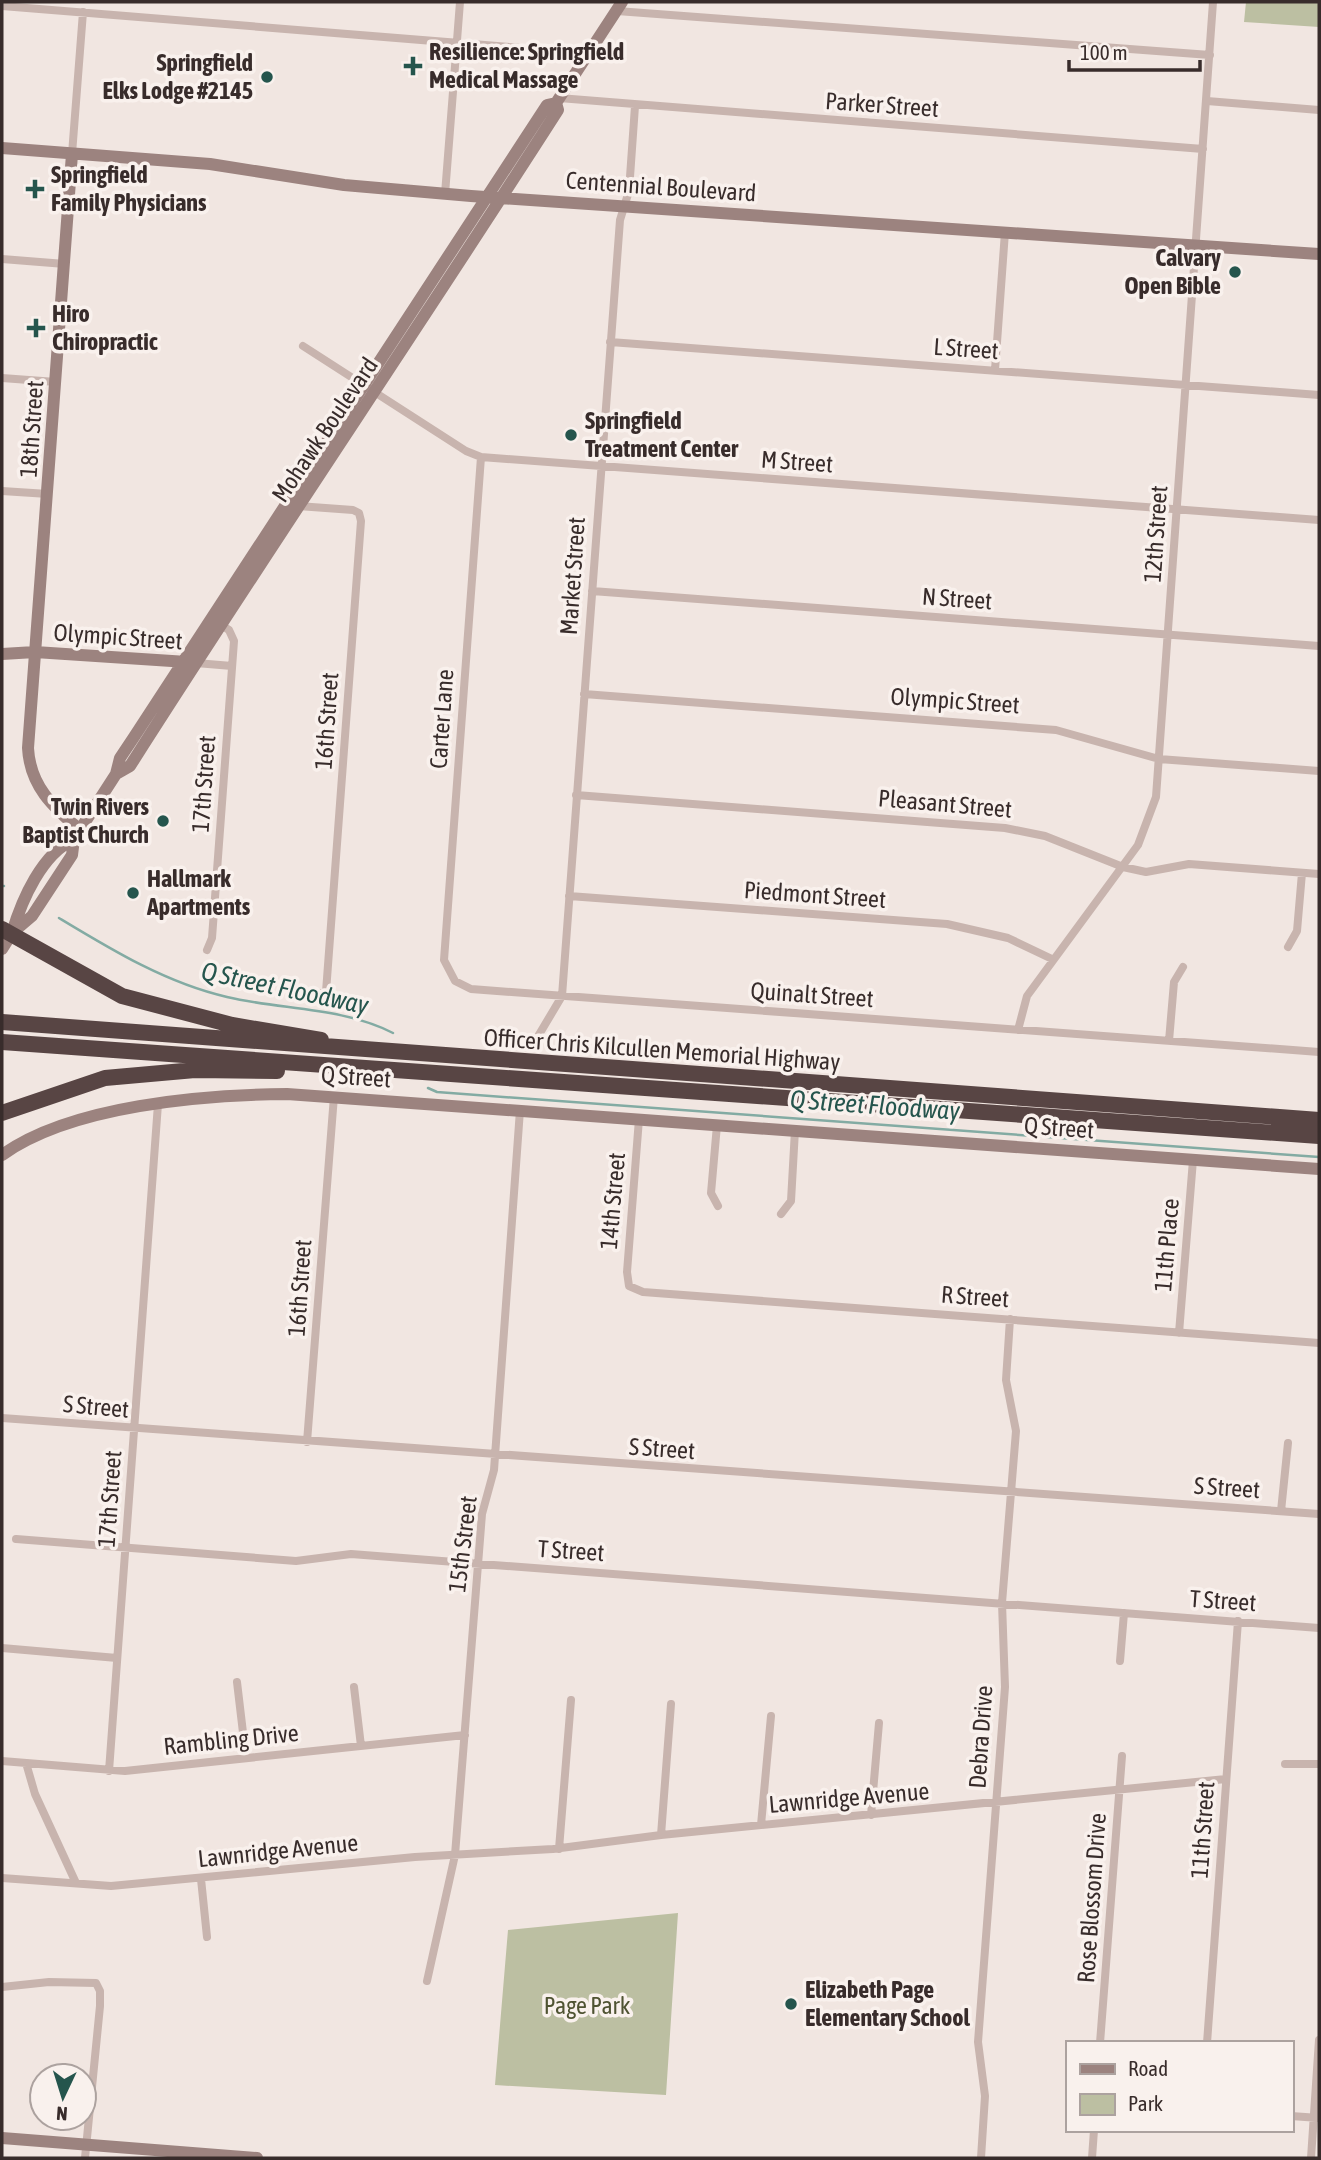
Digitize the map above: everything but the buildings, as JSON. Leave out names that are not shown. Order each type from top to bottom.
[{"type":"highway","points":[[7,931],[122,996],[232,1025],[316,1038],[346,1050]]},
{"type":"highway","name":"Officer Chris Kilcullen Memorial Highway","points":[[2,1022],[346,1050],[1319,1120]]},
{"type":"highway","name":"Officer Chris Kilcullen Memorial Highway","points":[[2,1042],[1319,1136]]},
{"type":"highway","points":[[2,1113],[105,1078],[195,1070],[308,1072],[331,1065]]},
{"type":"main road","name":"Mohawk Boulevard","points":[[2,949],[7,931],[57,847],[77,834],[116,774],[121,758],[189,663],[293,505],[375,391],[547,105],[557,100],[620,6]]},
{"type":"main road","name":"Centennial Boulevard","points":[[2,148],[210,164],[332,183],[445,194],[1319,254]]},
{"type":"main road","name":"18th Street","points":[[72,154],[28,748],[33,778],[46,799],[77,834]]},
{"type":"main road","name":"Mohawk Boulevard","points":[[189,663],[222,625],[363,384],[493,197]]},
{"type":"main road","name":"Olympic Street","points":[[2,654],[35,652],[189,663]]},
{"type":"main road","name":"Q Street","points":[[2,1155],[23,1140],[49,1129],[158,1104],[248,1094],[334,1096],[1319,1169]]},
{"type":"main road","points":[[2,2138],[86,2152],[257,2158]]},
{"type":"street","points":[[445,194],[460,2]]},
{"type":"street","name":"12th Street","points":[[1018,1030],[1027,996],[1138,845],[1156,797],[1213,2]]},
{"type":"street","points":[[2,6],[558,51],[581,65]]},
{"type":"street","points":[[620,6],[1210,55]]},
{"type":"street","name":"18th Street","points":[[72,154],[83,12]]},
{"type":"street","name":"Parker Street","points":[[557,100],[1203,149]]},
{"type":"street","points":[[1207,101],[1319,110]]},
{"type":"street","name":"Market Street","points":[[534,1044],[562,996],[610,342],[622,206],[629,191],[635,106]]},
{"type":"street","points":[[995,370],[1005,232]]},
{"type":"street","points":[[2,259],[65,264]]},
{"type":"street","name":"L Street","points":[[610,342],[1319,395]]},
{"type":"street","name":"M Street","points":[[303,346],[466,451],[481,457],[1319,520]]},
{"type":"street","points":[[2,378],[56,382]]},
{"type":"street","name":"Carter Lane","points":[[455,981],[444,960],[481,457]]},
{"type":"street","points":[[2,491],[48,494]]},
{"type":"street","name":"16th Street","points":[[293,505],[353,510],[359,513],[360,521],[326,992],[312,995]]},
{"type":"street","name":"N Street","points":[[592,591],[1319,646]]},
{"type":"street","name":"17th Street","points":[[206,950],[212,938],[232,666],[233,637],[222,625]]},
{"type":"street","name":"Olympic Street","points":[[189,663],[232,666]]},
{"type":"street","name":"Olympic Street","points":[[584,694],[1056,730],[1159,759],[1319,771]]},
{"type":"street","name":"Pleasant Street","points":[[576,795],[1016,829],[1045,836],[1122,867],[1146,872],[1189,864],[1319,874]]},
{"type":"street","points":[[1289,947],[1297,931],[1302,873]]},
{"type":"street","name":"Piedmont Street","points":[[569,896],[947,923],[1008,938],[1052,959]]},
{"type":"street","points":[[1169,1041],[1174,982],[1183,967]]},
{"type":"street","name":"Quinalt Street","points":[[455,981],[471,989],[1319,1052]]},
{"type":"street","name":"16th Street","points":[[307,1441],[334,1096]]},
{"type":"street","name":"17th Street","points":[[109,1771],[158,1104]]},
{"type":"street","name":"15th Street","points":[[427,1981],[455,1855],[482,1514],[495,1456],[520,1110]]},
{"type":"street","name":"14th Street","points":[[629,1286],[627,1272],[639,1118]]},
{"type":"street","points":[[717,1125],[711,1193],[718,1206]]},
{"type":"street","points":[[781,1214],[790,1201],[795,1129]]},
{"type":"street","name":"11th Place","points":[[1179,1333],[1194,1160]]},
{"type":"street","name":"R Street","points":[[629,1286],[643,1292],[1319,1343]]},
{"type":"street","name":"Debra Drive","points":[[981,2158],[985,2096],[978,2042],[1005,1687],[1003,1603],[1016,1431],[1006,1380],[1010,1319]]},
{"type":"street","name":"S Street","points":[[2,1418],[1319,1514]]},
{"type":"street","points":[[1281,1511],[1288,1443]]},
{"type":"street","name":"T Street","points":[[16,1539],[296,1561],[351,1554],[1319,1628]]},
{"type":"street","points":[[1120,1661],[1124,1613]]},
{"type":"street","name":"11th Street","points":[[1208,2041],[1238,1621]]},
{"type":"street","points":[[2,1648],[117,1658]]},
{"type":"street","points":[[237,1682],[246,1758]]},
{"type":"street","points":[[354,1687],[361,1746]]},
{"type":"street","points":[[559,1849],[571,1700]]},
{"type":"street","points":[[661,1835],[671,1704]]},
{"type":"street","points":[[761,1825],[771,1716]]},
{"type":"street","points":[[872,1815],[879,1723]]},
{"type":"street","name":"Rambling Drive","points":[[2,1761],[109,1771],[465,1735]]},
{"type":"street","name":"Rose Blossom Drive","points":[[1100,2041],[1122,1756]]},
{"type":"street","points":[[26,1763],[35,1794],[76,1883]]},
{"type":"street","points":[[1285,1764],[1319,1764]]},
{"type":"street","name":"Lawnridge Avenue","points":[[2,1878],[111,1886],[455,1855],[559,1849],[661,1835],[1226,1779]]},
{"type":"street","points":[[201,1878],[207,1937]]},
{"type":"street","points":[[2,1987],[49,1982],[96,1983],[100,1991],[100,2006],[86,2152]]},
{"type":"street","points":[[1311,2158],[1317,2118],[1319,2040]]},
{"type":"street","points":[[1293,2116],[1317,2118]]},
{"type":"street","points":[[1092,2158],[1094,2132]]},
{"type":"green space","points":[[1246,2],[1319,2],[1319,27],[1244,22]]},
{"type":"green space","name":"Page Park","points":[[678,1913],[666,2095],[495,2085],[508,1930]]},
{"type":"waterway","name":"Q Street Floodway","points":[[59,918],[140,964],[204,991],[353,1018],[393,1033]]},
{"type":"waterway","name":"Q Street Floodway","points":[[428,1088],[437,1092],[1319,1157]]},
{"type":"place","name":"Resilience: Springfield Medical Massage","points":[[413,66]]},
{"type":"place","name":"Springfield Elks Lodge #2145","points":[[267,77]]},
{"type":"place","name":"Springfield Family Physicians","points":[[35,189]]},
{"type":"place","name":"Calvary Open Bible","points":[[1235,272]]},
{"type":"place","name":"Hiro Chiropractic","points":[[36,328]]},
{"type":"place","name":"Springfield Treatment Center","points":[[571,435]]},
{"type":"place","name":"Twin Rivers Baptist Church","points":[[163,821]]},
{"type":"place","name":"Hallmark Apartments","points":[[133,893]]},
{"type":"place","name":"Elizabeth Page Elementary School","points":[[791,2004]]}]
